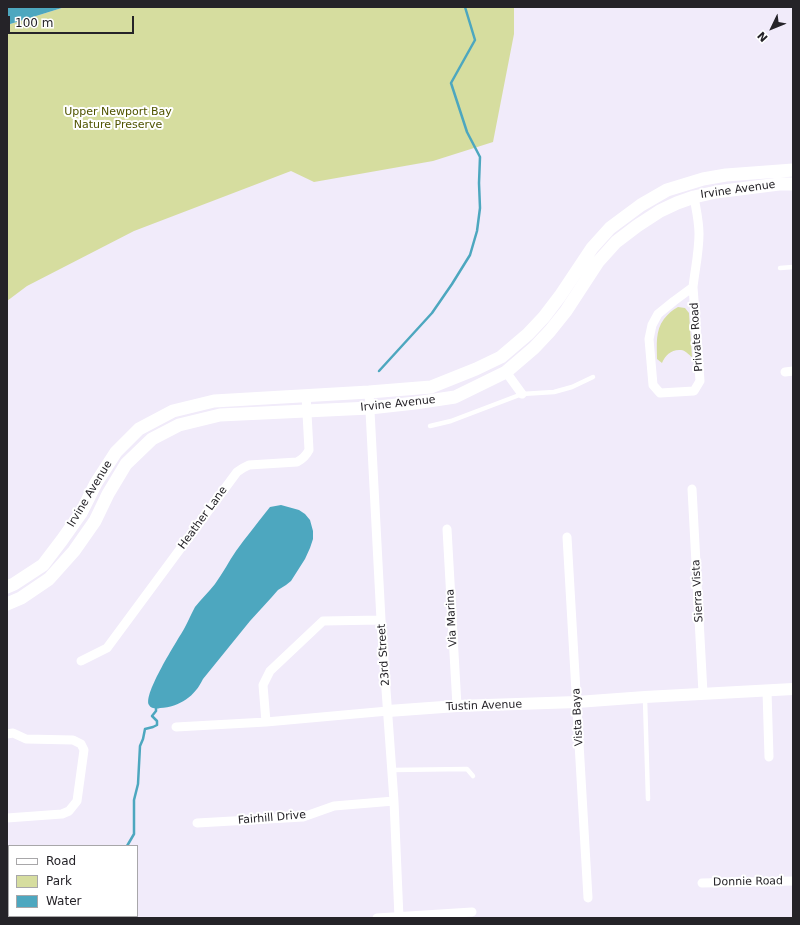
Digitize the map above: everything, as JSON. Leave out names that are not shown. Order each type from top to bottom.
[{"type":"main road","name":"Irvine Avenue","points":[[7,587],[14,584],[43,564],[81,513],[96,483],[116,452],[139,428],[173,411],[214,401],[431,387],[501,357],[528,334],[544,317],[560,296],[592,248],[610,228],[641,205],[667,190],[690,182],[720,176],[793,170]]},
{"type":"main road","points":[[694,197],[701,187],[707,184],[745,180],[758,172]]},
{"type":"main road","name":"Irvine Avenue","points":[[7,604],[20,598],[49,579],[69,556],[95,521],[108,494],[126,464],[152,439],[179,425],[220,415],[370,408],[455,397],[506,372],[534,348],[566,311],[598,262],[616,242],[660,211],[694,197],[716,192],[779,184],[793,184]]},
{"type":"street","name":"Private Road","points":[[693,287],[658,314],[652,325],[649,339],[654,385],[660,393],[694,391],[700,381],[693,287],[699,248],[699,220],[694,197]]},
{"type":"street","points":[[506,372],[522,394]]},
{"type":"street","name":"23rd Street","points":[[369,392],[381,620],[394,801],[399,918]]},
{"type":"street","name":"Heather Lane","points":[[80,661],[107,648],[237,472],[249,466],[297,462],[306,455],[309,450],[306,395]]},
{"type":"street","name":"Sierra Vista","points":[[692,489],[703,694]]},
{"type":"street","name":"Via Marina","points":[[447,529],[457,706]]},
{"type":"street","name":"Vista Baya","points":[[567,537],[588,898]]},
{"type":"street","points":[[266,722],[263,685],[270,671],[323,621],[381,620]]},
{"type":"street","name":"Tustin Avenue","points":[[176,727],[266,722],[457,706],[577,702],[793,689]]},
{"type":"street","points":[[767,691],[769,757]]},
{"type":"street","points":[[7,818],[62,814],[70,811],[77,801],[84,756],[84,750],[81,744],[73,740],[26,738],[10,734]]},
{"type":"street","name":"Fairhill Drive","points":[[197,823],[303,817],[334,806],[394,801]]},
{"type":"street","name":"Donnie Road","points":[[702,883],[793,881]]},
{"type":"street","points":[[377,918],[399,918],[472,912]]},
{"type":"lane","points":[[780,268],[793,267]]},
{"type":"lane","points":[[430,426],[451,421],[522,394],[554,392],[572,387],[593,377]]},
{"type":"lane","points":[[645,697],[648,799]]},
{"type":"lane","points":[[392,770],[468,769],[473,776]]},
{"type":"green space","name":"Upper Newport Bay Nature Preserve","points":[[65,7],[514,7],[514,34],[493,142],[433,161],[314,182],[291,171],[134,231],[27,286],[7,301],[7,25]]},
{"type":"green space","points":[[678,307],[685,308],[689,313],[692,357],[682,350],[675,350],[665,357],[662,363],[657,359],[657,338],[659,328],[667,315]]},
{"type":"water","points":[[7,7],[65,7],[7,25]]},
{"type":"water","points":[[281,505],[299,510],[305,514],[310,520],[313,531],[313,539],[310,548],[291,581],[278,590],[250,621],[203,679],[196,691],[186,700],[174,705],[157,709],[151,707],[148,699],[151,690],[168,655],[195,607],[215,584],[236,551],[270,507]]},
{"type":"waterway","points":[[379,371],[432,313],[470,255],[477,231],[480,208],[480,157],[467,132],[451,83],[475,40],[465,7]]},
{"type":"waterway","points":[[128,845],[134,834],[134,800],[138,784],[140,746],[145,729],[157,725],[157,721],[152,716],[156,711],[156,708]]}]
